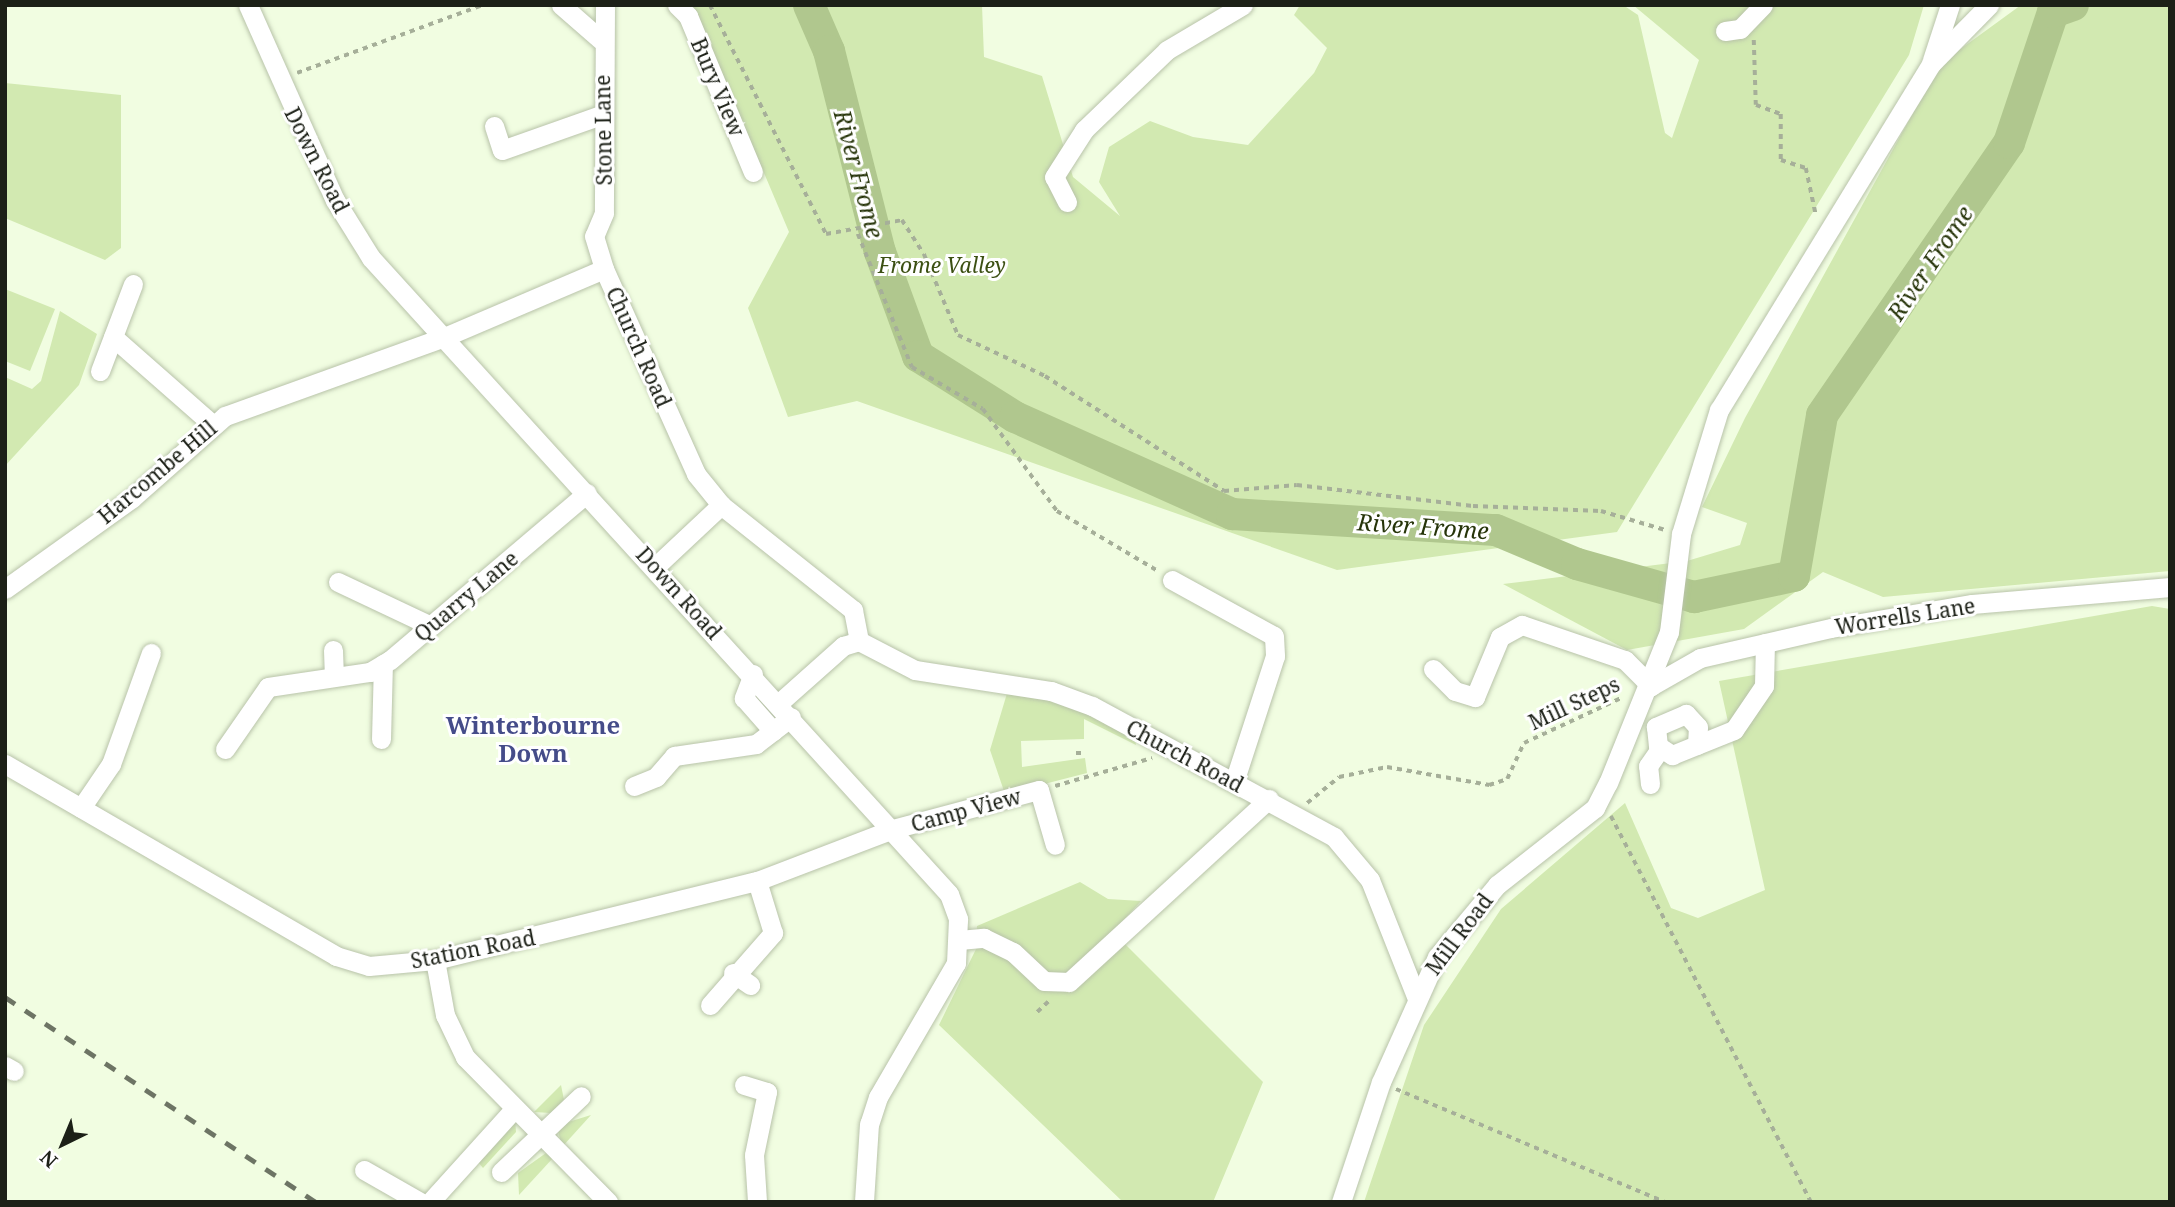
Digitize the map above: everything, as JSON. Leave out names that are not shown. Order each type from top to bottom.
[{"type":"street","name":"Down Road","points":[[248,5],[278,80],[370,258],[785,710],[949,894],[959,940],[946,983],[878,1097],[869,1124],[864,1202]]},
{"type":"street","points":[[561,5],[601,40]]},
{"type":"street","name":"Stone Lane","points":[[604,269],[594,236],[604,213],[601,40],[605,5]]},
{"type":"street","name":"Bury View","points":[[677,5],[688,16],[753,172]]},
{"type":"street","points":[[1067,202],[1054,177],[1084,130],[1167,50],[1243,5]]},
{"type":"street","points":[[1931,64],[1950,5]]},
{"type":"street","points":[[1931,64],[1989,5]]},
{"type":"street","points":[[1725,31],[1740,29],[1757,11]]},
{"type":"street","name":"Mill Road","points":[[1341,1202],[1381,1082],[1416,996],[1437,957],[1497,885],[1574,828],[1602,794],[1639,705],[1651,686],[1669,632],[1681,534],[1719,410],[1931,64]]},
{"type":"street","points":[[494,126],[502,150],[601,115]]},
{"type":"street","name":"Church Road","points":[[442,338],[604,269],[696,474],[721,505],[853,610],[859,641],[915,670],[1051,691],[1298,814],[1334,837],[1370,880],[1416,996]]},
{"type":"street","points":[[100,371],[133,284]]},
{"type":"street","points":[[113,337],[212,424]]},
{"type":"street","name":"Harcombe Hill","points":[[5,589],[132,498],[212,424],[442,338]]},
{"type":"street","name":"Quarry Lane","points":[[225,749],[268,687],[334,676],[383,664],[587,493]]},
{"type":"street","points":[[654,567],[721,505]]},
{"type":"street","points":[[1172,580],[1274,636],[1275,656],[1234,782]]},
{"type":"street","points":[[338,582],[431,626]]},
{"type":"street","name":"Worrells Lane","points":[[1651,686],[1700,658],[1765,643],[1972,604],[2170,587]]},
{"type":"street","points":[[1433,669],[1455,691],[1475,697],[1500,637],[1522,625],[1625,660],[1651,686]]},
{"type":"street","points":[[634,786],[656,777],[674,756],[757,744],[773,731],[785,710],[843,646],[859,641]]},
{"type":"street","points":[[1660,749],[1682,755],[1697,745],[1734,730],[1753,710],[1764,687],[1765,643]]},
{"type":"street","points":[[333,650],[334,676]]},
{"type":"street","points":[[82,808],[111,764],[151,653]]},
{"type":"street","points":[[381,739],[383,664]]},
{"type":"street","points":[[752,674],[744,698],[773,731]]},
{"type":"street","points":[[1639,705],[1656,727],[1660,749],[1648,766],[1650,784]]},
{"type":"street","points":[[1656,727],[1669,716],[1686,714],[1698,727],[1697,745]]},
{"type":"street","name":"Station Road","points":[[5,764],[336,956],[369,966],[435,960],[757,881],[893,830]]},
{"type":"street","name":"Camp View","points":[[893,830],[1039,790],[1055,845]]},
{"type":"street","points":[[959,940],[984,938],[1013,953],[1044,981],[1069,982],[1269,799]]},
{"type":"street","points":[[710,1005],[733,973],[773,933],[757,881]]},
{"type":"street","points":[[435,960],[445,1015],[465,1057],[514,1110],[608,1202]]},
{"type":"street","points":[[733,973],[750,985]]},
{"type":"street","points":[[744,1085],[767,1092],[754,1155],[757,1202]]},
{"type":"street","points":[[501,1172],[580,1096]]},
{"type":"street","points":[[430,1202],[514,1110]]},
{"type":"street","points":[[364,1170],[420,1202]]},
{"type":"path","points":[[278,80],[483,5]]},
{"type":"path","points":[[709,5],[826,234],[902,220],[924,254],[958,335],[1045,376],[1224,491],[1297,485],[1473,506],[1601,511],[1681,534]]},
{"type":"path","points":[[1757,11],[1756,105],[1782,114],[1781,160],[1807,168],[1822,242]]},
{"type":"path","points":[[858,234],[912,367],[983,409],[1057,511],[1172,580]]},
{"type":"path","name":"Mill Steps","points":[[1298,814],[1319,788],[1339,777],[1387,767],[1489,785],[1507,779],[1524,743],[1651,686]]},
{"type":"path","name":"Camp View","points":[[1039,790],[1173,750]]},
{"type":"path","points":[[1076,753],[1085,752]]},
{"type":"path","points":[[1602,794],[1811,1202]]},
{"type":"path","points":[[1381,1082],[1665,1202]]},
{"type":"green space","name":"Frome Valley","points":[[693,5],[982,5],[984,57],[1042,76],[1073,177],[1120,216],[1099,182],[1109,147],[1150,121],[1193,137],[1248,145],[1314,73],[1327,48],[1294,15],[1300,5],[1623,5],[1638,15],[1665,133],[1672,138],[1699,60],[1633,5],[1924,5],[1909,55],[1617,532],[1337,570],[857,401],[788,417],[748,308],[789,232]]},
{"type":"green space","points":[[2021,5],[2170,5],[2170,571],[1883,597],[1823,572],[1744,629],[1627,650],[1503,584],[1687,561],[1740,545],[1747,523],[1702,507],[1745,418],[1940,64]]},
{"type":"green space","points":[[5,83],[121,95],[121,248],[105,260],[5,218]]},
{"type":"green space","points":[[5,289],[55,309],[30,371],[5,361]]},
{"type":"green space","points":[[60,311],[97,334],[79,385],[5,466],[5,377],[32,389],[41,381]]},
{"type":"green space","points":[[2152,606],[2170,609],[2170,1202],[1364,1202],[1424,1025],[1501,909],[1625,803],[1671,908],[1698,918],[1765,890],[1719,681]]},
{"type":"green space","points":[[1008,690],[1058,695],[1134,735],[1136,745],[1084,719],[1084,739],[1021,741],[1022,767],[1085,758],[1087,773],[1005,794],[990,750]]},
{"type":"green space","points":[[1080,882],[1108,899],[1141,901],[1113,932],[1263,1082],[1213,1202],[1123,1202],[939,1025],[976,949],[977,926]]},
{"type":"green space","points":[[561,1085],[564,1100],[551,1113],[534,1112]]},
{"type":"green space","points":[[591,1115],[562,1147],[558,1131],[565,1123]]},
{"type":"green space","points":[[515,1120],[516,1132],[483,1168],[478,1162]]},
{"type":"green space","points":[[546,1153],[553,1158],[519,1195],[518,1173]]},
{"type":"waterway","name":"River Frome","points":[[809,5],[829,51],[880,252],[918,356],[1015,417],[1232,514],[1496,530],[1577,564],[1694,597],[1794,576],[1822,415],[2009,143],[2053,12],[2073,5]]},
{"type":"railway","points":[[5,997],[316,1202]]},
{"type":"district","name":"Winterbourne Down","points":[[533,739]]}]
